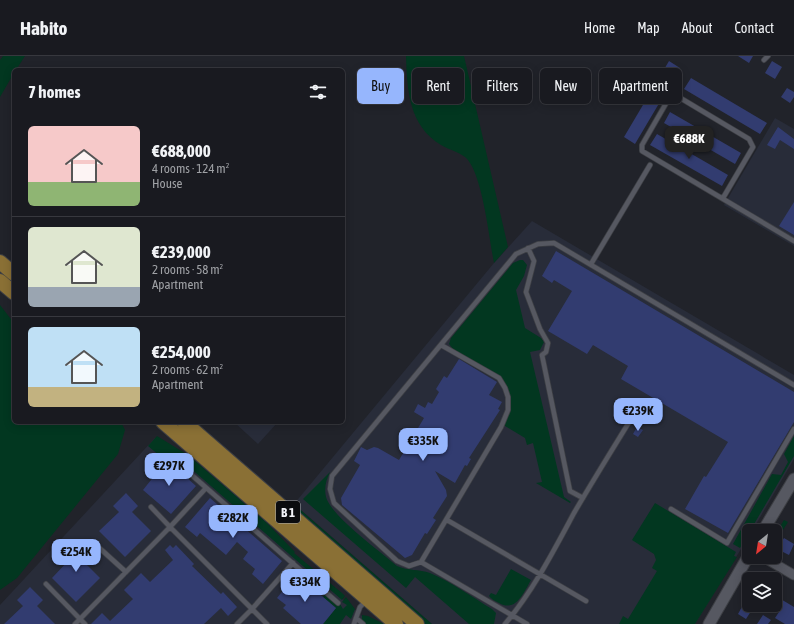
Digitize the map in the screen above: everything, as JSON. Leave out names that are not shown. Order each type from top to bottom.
[{"type":"main road","points":[[0,262],[12,272]]},
{"type":"main road","points":[[0,281],[12,291]]},
{"type":"main road","name":"B 1","points":[[165,424],[396,624]]},
{"type":"main road","name":"B 1","points":[[186,424],[416,624]]},
{"type":"street","points":[[767,524],[794,479]]},
{"type":"street","points":[[709,624],[744,564]]},
{"type":"street","points":[[775,564],[794,575]]},
{"type":"lane","points":[[723,198],[753,147],[750,138],[672,93],[642,145],[642,151],[794,241]]},
{"type":"lane","points":[[591,264],[650,165]]},
{"type":"lane","points":[[441,345],[499,378],[505,388],[508,398],[508,410],[501,427],[421,562],[409,566],[397,561],[334,503],[330,489],[332,476],[516,254],[528,248],[538,244],[554,243],[794,385]]},
{"type":"lane","points":[[528,248],[534,261],[526,292],[540,329],[548,343],[546,352],[542,355],[570,490],[583,498]]},
{"type":"lane","points":[[504,624],[518,609],[540,574],[583,498],[639,406]]},
{"type":"lane","points":[[671,509],[727,543],[794,429]]},
{"type":"lane","points":[[171,457],[338,603]]},
{"type":"lane","points":[[75,624],[206,488]]},
{"type":"lane","points":[[151,507],[267,624]]},
{"type":"lane","points":[[447,520],[586,601]]},
{"type":"lane","points":[[95,544],[126,572]]},
{"type":"lane","points":[[421,562],[527,624]]},
{"type":"lane","points":[[237,624],[293,564]]},
{"type":"lane","points":[[46,584],[85,624]]},
{"type":"lane","points":[[354,624],[360,607],[367,599],[392,602]]},
{"type":"lane","points":[[356,618],[362,624]]},
{"type":"shaded area","points":[[775,118],[794,129],[794,246],[724,205]]},
{"type":"shaded area","points":[[532,221],[794,375],[794,459],[756,524],[742,524],[742,547],[695,624],[432,624],[294,504],[494,263]]},
{"type":"shaded area","points":[[236,424],[276,424],[258,444]]},
{"type":"shaded area","points":[[155,438],[186,460],[371,624],[0,624],[0,605]]},
{"type":"green space","points":[[3,56],[25,56],[17,68],[12,68],[12,76],[0,97],[0,60]]},
{"type":"green space","points":[[406,56],[464,56],[472,91],[472,104],[475,104],[508,247],[494,263],[482,194],[473,169],[466,158],[459,153],[441,145],[430,137],[422,128],[412,106],[407,82]]},
{"type":"green space","points":[[523,260],[527,265],[524,276],[516,290],[525,328],[541,338],[544,342],[540,350],[530,352],[564,497],[571,502],[570,503],[536,483],[542,482],[533,443],[527,445],[525,438],[505,426],[504,423],[510,411],[510,397],[507,386],[501,378],[456,352],[449,344],[451,338],[513,263]]},
{"type":"green space","points":[[0,305],[12,320],[12,424],[122,424],[125,430],[118,454],[17,578],[0,590]]},
{"type":"green space","points":[[157,436],[188,455],[267,523],[295,552],[294,553],[345,596],[342,600],[173,453],[166,461],[148,446]]},
{"type":"green space","points":[[794,436],[794,456],[754,524],[744,524],[772,474],[781,475],[788,462],[784,454]]},
{"type":"green space","points":[[330,472],[327,478],[325,490],[326,497],[330,505],[346,523],[397,566],[405,569],[430,573],[454,585],[492,609],[496,613],[494,624],[469,624],[415,577],[406,588],[303,499]]},
{"type":"green space","points":[[655,503],[736,552],[734,556],[737,557],[695,624],[619,624],[623,616],[628,619],[657,571],[652,568],[656,560],[654,554],[632,540]]},
{"type":"green space","points":[[296,506],[432,624],[422,624],[293,512]]},
{"type":"green space","points":[[784,520],[788,522],[782,532],[782,524]]},
{"type":"green space","points":[[742,528],[742,545],[740,548],[733,544]]},
{"type":"green space","points":[[511,569],[531,580],[519,600],[510,605],[505,605],[495,601],[489,596],[491,593],[496,595]]},
{"type":"green space","points":[[325,594],[338,606],[340,604],[343,609],[347,605],[342,602],[346,597],[355,609],[351,619],[346,615],[340,624],[323,624],[336,608],[323,597]]},
{"type":"green space","points":[[362,615],[368,616],[384,624],[365,624],[362,620]]},
{"type":"building","points":[[738,56],[753,56],[749,63]]},
{"type":"building","points":[[669,61],[680,68],[665,68]]},
{"type":"building","points":[[772,61],[782,67],[775,79],[765,73]]},
{"type":"building","points":[[691,78],[767,123],[760,134],[684,89]]},
{"type":"building","points":[[787,88],[794,92],[794,97],[790,103],[781,97]]},
{"type":"building","points":[[644,104],[659,104],[635,144],[624,137]]},
{"type":"building","points":[[670,112],[741,153],[735,164],[664,123]]},
{"type":"building","points":[[778,127],[794,139],[794,149],[780,140],[775,149],[767,145]]},
{"type":"building","points":[[657,134],[728,175],[722,186],[650,145]]},
{"type":"building","points":[[794,202],[794,235],[779,226]]},
{"type":"building","points":[[556,251],[794,392],[794,422],[728,533],[685,509],[704,476],[706,477],[728,442],[621,379],[628,366],[593,345],[587,354],[548,331],[572,291],[554,280],[552,283],[542,276]]},
{"type":"building","points":[[459,359],[497,382],[489,395],[502,402],[498,409],[500,410],[469,458],[471,459],[467,466],[465,465],[455,483],[435,471],[446,490],[447,496],[433,518],[436,520],[427,534],[425,533],[412,555],[405,558],[342,505],[341,498],[360,465],[354,461],[361,447],[367,450],[374,447],[378,448],[399,460],[424,418],[414,412],[418,404],[425,408],[428,402],[432,404],[439,392],[436,389],[444,376],[447,378]]},
{"type":"building","points":[[637,427],[643,430],[638,437],[633,434]]},
{"type":"building","points":[[167,460],[196,486],[171,514],[143,490]]},
{"type":"building","points":[[126,493],[138,506],[132,512],[151,531],[125,557],[99,531],[119,512],[113,506]]},
{"type":"building","points":[[210,498],[282,561],[263,584],[252,574],[255,569],[243,559],[248,552],[237,542],[226,555],[200,533],[197,537],[185,527]]},
{"type":"building","points":[[784,538],[794,544],[789,555],[782,552],[782,541]]},
{"type":"building","points":[[76,542],[89,554],[83,561],[100,578],[76,602],[52,578],[69,560],[63,554]]},
{"type":"building","points":[[170,545],[173,548],[176,545],[194,564],[192,566],[221,594],[223,592],[237,607],[228,616],[221,608],[204,624],[91,624],[102,613],[110,621],[133,599],[124,590],[141,573],[150,582],[173,560],[165,550]]},
{"type":"building","points":[[296,574],[336,608],[323,624],[301,624],[283,608],[286,605],[277,598]]},
{"type":"building","points":[[30,587],[43,600],[37,606],[55,624],[4,624],[23,606],[17,600]]},
{"type":"building","points":[[782,600],[794,607],[794,624],[785,624],[775,618],[779,612],[782,612]]},
{"type":"building","points":[[742,607],[742,612],[750,612],[746,619],[738,614]]},
{"type":"building","points":[[763,615],[771,620],[768,624],[757,624]]}]
